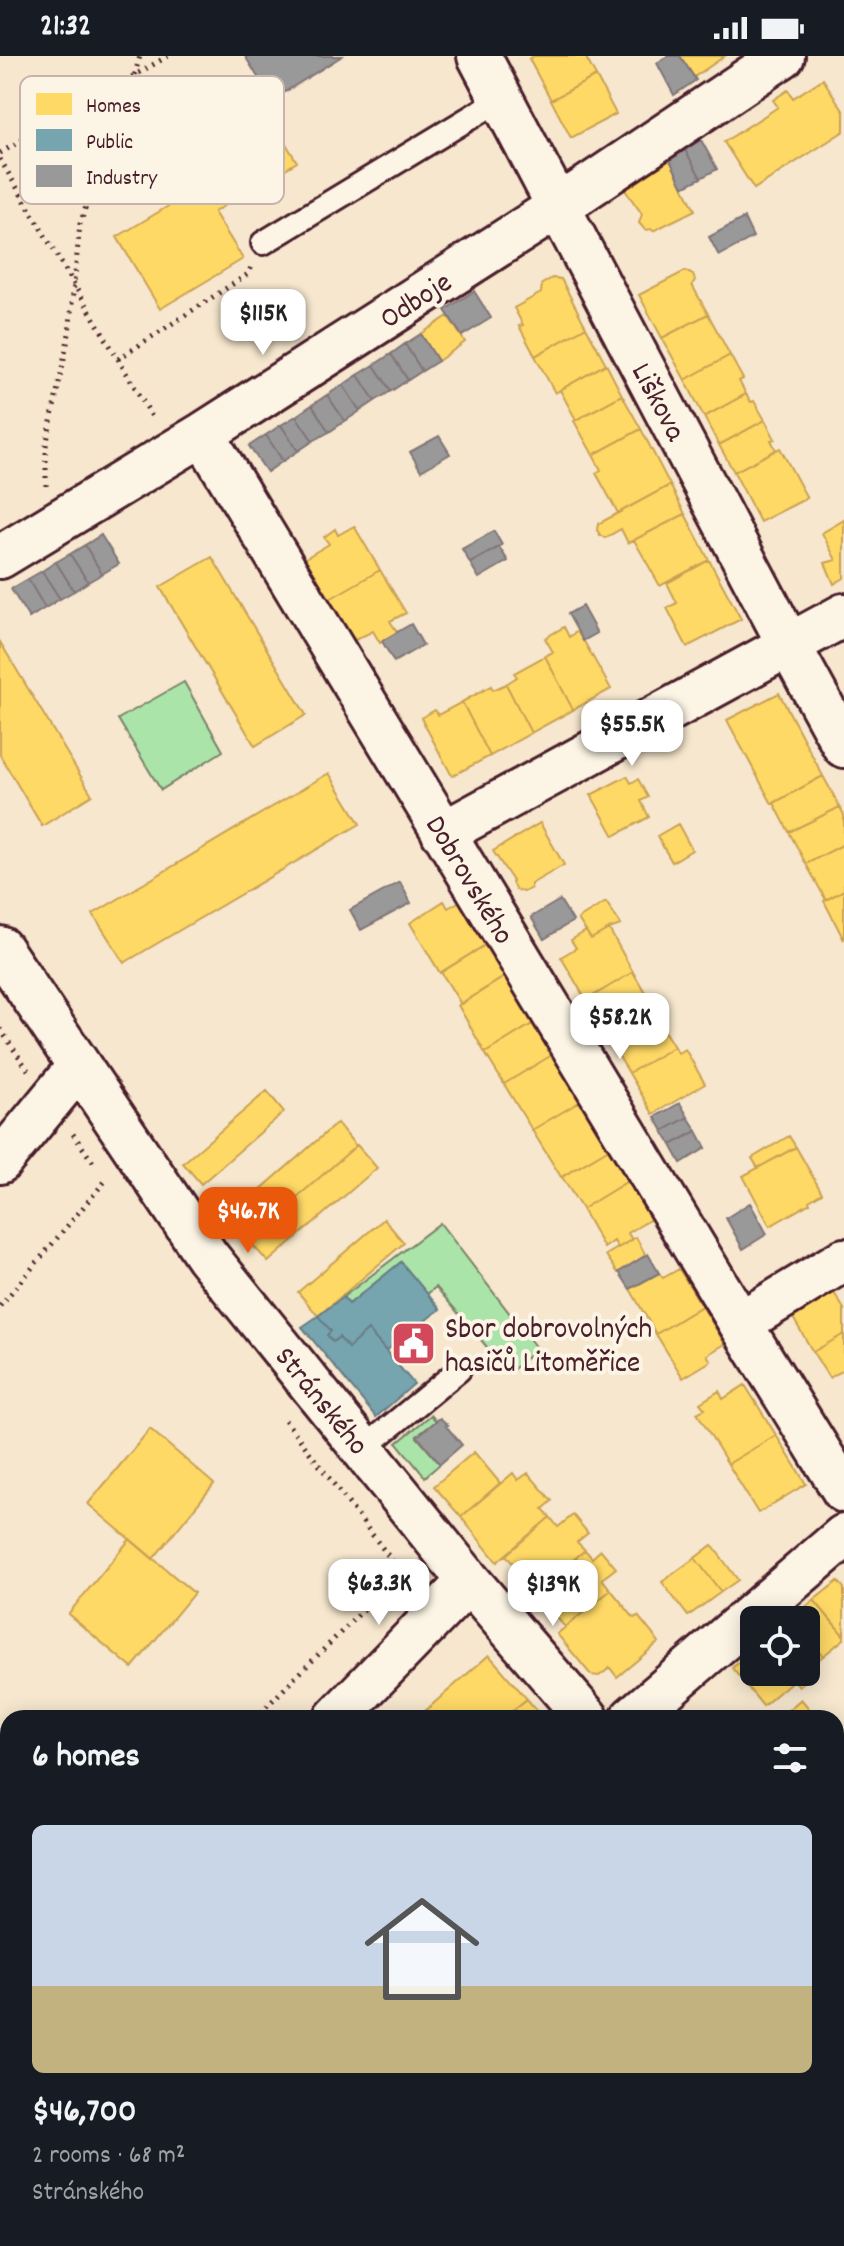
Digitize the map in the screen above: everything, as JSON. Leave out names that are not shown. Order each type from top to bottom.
[{"type":"street","name":"Liškova","points":[[479,56],[844,746]]},
{"type":"street","name":"Odboje","points":[[0,557],[188,443],[558,207],[783,56]]},
{"type":"street","name":"Dobrovského","points":[[188,443],[443,833],[844,1491]]},
{"type":"street","points":[[443,833],[844,615]]},
{"type":"street","name":"Stránského","points":[[0,948],[207,1256],[469,1581],[580,1710]]},
{"type":"street","points":[[0,1162],[79,1066]]},
{"type":"street","points":[[740,1323],[844,1260]]},
{"type":"street","points":[[641,1710],[844,1536]]},
{"type":"street","points":[[344,1710],[469,1581]]},
{"type":"lane","points":[[263,243],[501,99]]},
{"type":"lane","points":[[363,1449],[459,1370]]},
{"type":"path","points":[[134,76],[140,56]]},
{"type":"path","points":[[136,76],[168,56]]},
{"type":"path","points":[[20,144],[0,156],[20,191]]},
{"type":"path","points":[[28,204],[118,359],[188,443]]},
{"type":"path","points":[[45,530],[46,446],[69,334],[80,224],[87,204]]},
{"type":"path","points":[[118,359],[248,274],[263,243]]},
{"type":"path","points":[[0,1029],[50,1101]]},
{"type":"path","points":[[0,1306],[106,1180]]},
{"type":"path","points":[[263,1710],[400,1573]]},
{"type":"green space","points":[[184,682],[223,751],[161,790],[118,719]]},
{"type":"green space","points":[[440,1223],[537,1349],[509,1373],[436,1287],[427,1294],[401,1262],[349,1304],[343,1297]]},
{"type":"green space","points":[[431,1415],[436,1421],[417,1437],[440,1464],[425,1477],[397,1443]]},
{"type":"building: Homes","points":[[534,56],[585,56],[596,76],[551,100],[529,59]]},
{"type":"building: Homes","points":[[680,56],[725,56],[694,77]]},
{"type":"building: Homes","points":[[596,76],[616,114],[571,138],[551,100]]},
{"type":"building: Homes","points":[[823,79],[844,112],[844,131],[754,189],[724,142],[778,107],[773,100],[788,90],[793,98]]},
{"type":"building: Homes","points":[[284,141],[297,162],[284,170]]},
{"type":"building: Homes","points":[[670,160],[695,210],[653,231],[645,230],[639,223],[642,214],[625,190]]},
{"type":"building: Homes","points":[[172,204],[227,204],[214,212],[243,259],[160,309],[117,237]]},
{"type":"building: Homes","points":[[685,271],[693,275],[695,280],[692,285],[708,314],[662,338],[639,295]]},
{"type":"building: Homes","points":[[552,278],[561,279],[586,327],[535,356],[519,326],[523,325],[514,308],[541,293],[542,284]]},
{"type":"building: Homes","points":[[708,314],[730,355],[685,380],[662,338]]},
{"type":"building: Homes","points":[[448,316],[465,342],[438,361],[421,334]]},
{"type":"building: Homes","points":[[586,327],[606,364],[555,393],[535,356]]},
{"type":"building: Homes","points":[[730,355],[743,379],[739,381],[746,394],[704,417],[685,380]]},
{"type":"building: Homes","points":[[606,364],[622,395],[576,420],[560,390]]},
{"type":"building: Homes","points":[[746,394],[765,420],[719,445],[704,417]]},
{"type":"building: Homes","points":[[622,395],[641,429],[593,455],[574,421]]},
{"type":"building: Homes","points":[[765,420],[775,439],[771,440],[776,450],[734,472],[719,445]]},
{"type":"building: Homes","points":[[641,429],[670,485],[618,513],[596,473],[601,470],[593,455]]},
{"type":"building: Homes","points":[[780,448],[807,498],[760,522],[734,472]]},
{"type":"building: Homes","points":[[670,485],[685,514],[628,543],[621,529],[605,538],[600,535],[598,524]]},
{"type":"building: Homes","points":[[685,514],[709,560],[660,586],[634,540]]},
{"type":"building: Homes","points":[[844,520],[844,578],[834,584],[825,563],[836,560],[822,533]]},
{"type":"building: Homes","points":[[354,526],[380,570],[328,600],[304,559],[329,544],[324,537],[335,529],[338,535]]},
{"type":"building: Homes","points":[[212,557],[306,715],[255,746],[160,587]]},
{"type":"building: Homes","points":[[709,560],[741,619],[687,647],[667,608],[677,603],[667,583]]},
{"type":"building: Homes","points":[[380,570],[406,613],[390,621],[397,632],[380,643],[373,631],[353,641],[328,600]]},
{"type":"building: Homes","points":[[564,627],[569,637],[578,631],[611,689],[573,710],[545,656],[553,652],[545,638]]},
{"type":"building: Homes","points":[[0,642],[92,795],[42,826],[0,755]]},
{"type":"building: Homes","points":[[545,656],[573,710],[531,733],[506,684],[517,677],[514,673]]},
{"type":"building: Homes","points":[[506,684],[531,733],[490,756],[462,702],[491,686],[493,690]]},
{"type":"building: Homes","points":[[779,693],[823,776],[772,804],[727,720]]},
{"type":"building: Homes","points":[[462,702],[490,756],[452,776],[421,718],[435,710],[438,715]]},
{"type":"building: Homes","points":[[329,773],[360,824],[124,963],[93,914]]},
{"type":"building: Homes","points":[[627,776],[631,783],[638,779],[648,797],[641,801],[649,817],[614,836],[591,795]]},
{"type":"building: Homes","points":[[823,776],[840,807],[789,832],[774,803]]},
{"type":"building: Homes","points":[[840,807],[844,815],[844,844],[806,864],[789,832]]},
{"type":"building: Homes","points":[[540,823],[564,865],[531,884],[531,888],[524,892],[516,890],[493,851]]},
{"type":"building: Homes","points":[[678,824],[692,850],[672,862],[657,836]]},
{"type":"building: Homes","points":[[844,844],[844,890],[826,900],[806,864]]},
{"type":"building: Homes","points":[[844,890],[844,940],[824,901]]},
{"type":"building: Homes","points":[[462,900],[487,944],[440,973],[410,923],[444,901],[448,908]]},
{"type":"building: Homes","points":[[606,902],[621,925],[591,939],[578,919]]},
{"type":"building: Homes","points":[[609,929],[633,972],[586,1000],[561,957],[576,948],[571,940],[586,931],[591,939]]},
{"type":"building: Homes","points":[[487,944],[506,976],[461,1004],[441,972]]},
{"type":"building: Homes","points":[[633,972],[658,1014],[610,1042],[586,1000]]},
{"type":"building: Homes","points":[[506,976],[534,1023],[485,1053],[458,1005]]},
{"type":"building: Homes","points":[[655,1016],[674,1047],[629,1073],[610,1042]]},
{"type":"building: Homes","points":[[534,1023],[552,1055],[504,1084],[485,1053]]},
{"type":"building: Homes","points":[[674,1047],[678,1053],[685,1049],[705,1084],[653,1114],[629,1073]]},
{"type":"building: Homes","points":[[552,1055],[581,1101],[532,1130],[504,1084]]},
{"type":"building: Homes","points":[[267,1091],[284,1112],[201,1184],[183,1163]]},
{"type":"building: Homes","points":[[581,1101],[609,1149],[561,1177],[532,1130]]},
{"type":"building: Homes","points":[[337,1123],[356,1146],[248,1240],[228,1218]]},
{"type":"building: Homes","points":[[789,1136],[796,1147],[758,1168],[752,1158]]},
{"type":"building: Homes","points":[[357,1145],[377,1168],[268,1262],[248,1240]]},
{"type":"building: Homes","points":[[796,1147],[822,1193],[770,1226],[743,1176]]},
{"type":"building: Homes","points":[[609,1149],[628,1181],[582,1209],[562,1177]]},
{"type":"building: Homes","points":[[628,1181],[651,1219],[628,1233],[632,1240],[618,1248],[614,1241],[604,1248],[582,1209]]},
{"type":"building: Homes","points":[[384,1219],[404,1243],[318,1316],[298,1292]]},
{"type":"building: Homes","points":[[636,1237],[646,1256],[618,1273],[606,1255]]},
{"type":"building: Homes","points":[[679,1269],[702,1306],[656,1334],[630,1289],[659,1273],[663,1278]]},
{"type":"building: Homes","points":[[833,1291],[844,1309],[844,1334],[813,1352],[792,1316]]},
{"type":"building: Homes","points":[[702,1306],[725,1344],[707,1355],[711,1361],[683,1378],[656,1334]]},
{"type":"building: Homes","points":[[844,1334],[844,1370],[829,1378],[813,1352]]},
{"type":"building: Homes","points":[[745,1385],[776,1435],[728,1464],[697,1413],[705,1409],[700,1403],[719,1391],[723,1399]]},
{"type":"building: Homes","points":[[150,1429],[214,1484],[153,1559],[88,1504]]},
{"type":"building: Homes","points":[[776,1435],[806,1484],[758,1513],[728,1464]]},
{"type":"building: Homes","points":[[474,1452],[500,1483],[461,1517],[434,1486]]},
{"type":"building: Homes","points":[[513,1473],[518,1480],[528,1473],[552,1501],[543,1509],[550,1517],[497,1562],[461,1517]]},
{"type":"building: Homes","points":[[573,1515],[588,1533],[577,1542],[585,1550],[535,1592],[506,1555],[550,1517],[558,1527]]},
{"type":"building: Homes","points":[[130,1539],[194,1593],[132,1668],[68,1614]]},
{"type":"building: Homes","points":[[712,1545],[738,1580],[721,1592],[695,1558]]},
{"type":"building: Homes","points":[[585,1550],[592,1558],[601,1550],[616,1568],[602,1579],[611,1590],[565,1627],[535,1592]]},
{"type":"building: Homes","points":[[695,1558],[721,1592],[688,1616],[662,1582]]},
{"type":"building: Homes","points":[[838,1581],[844,1588],[844,1636],[820,1606],[814,1600]]},
{"type":"building: Homes","points":[[611,1590],[659,1642],[617,1677],[610,1668],[599,1676],[591,1675],[557,1634]]},
{"type":"building: Homes","points":[[820,1607],[844,1636],[823,1656],[820,1653]]},
{"type":"building: Homes","points":[[489,1655],[527,1699],[513,1710],[426,1710]]},
{"type":"building: Homes","points":[[740,1661],[740,1678],[732,1668]]},
{"type":"building: Homes","points":[[747,1686],[786,1686],[763,1706]]},
{"type":"building: Homes","points":[[527,1699],[536,1710],[513,1710]]},
{"type":"building: Homes","points":[[801,1699],[810,1710],[788,1710]]},
{"type":"building: Public","points":[[401,1262],[440,1309],[386,1351],[368,1330],[348,1348],[339,1337],[333,1342],[327,1335],[331,1331],[318,1316],[343,1297],[349,1304]]},
{"type":"building: Public","points":[[318,1316],[331,1331],[327,1335],[333,1342],[339,1337],[348,1348],[368,1330],[414,1384],[376,1417],[302,1327]]},
{"type":"building: Industry","points":[[245,56],[342,56],[284,92],[284,76],[257,76]]},
{"type":"building: Industry","points":[[668,56],[680,56],[696,80],[674,95],[657,63]]},
{"type":"building: Industry","points":[[701,140],[717,169],[701,178],[685,150]]},
{"type":"building: Industry","points":[[685,150],[701,178],[683,187],[670,160]]},
{"type":"building: Industry","points":[[744,218],[753,237],[719,256],[709,237]]},
{"type":"building: Industry","points":[[474,291],[491,318],[462,336],[445,310]]},
{"type":"building: Industry","points":[[421,334],[438,361],[422,371],[405,344]]},
{"type":"building: Industry","points":[[405,344],[422,371],[408,380],[391,354]]},
{"type":"building: Industry","points":[[391,354],[408,380],[391,391],[374,365]]},
{"type":"building: Industry","points":[[374,365],[391,391],[375,401],[358,375]]},
{"type":"building: Industry","points":[[358,375],[375,401],[360,411],[343,385]]},
{"type":"building: Industry","points":[[343,385],[360,411],[345,421],[327,395]]},
{"type":"building: Industry","points":[[327,395],[345,421],[329,432],[312,405]]},
{"type":"building: Industry","points":[[312,405],[329,432],[313,441],[296,416]]},
{"type":"building: Industry","points":[[296,416],[313,441],[298,451],[281,425]]},
{"type":"building: Industry","points":[[281,425],[298,451],[283,461],[266,435]]},
{"type":"building: Industry","points":[[266,435],[283,461],[267,472],[249,446]]},
{"type":"building: Industry","points":[[439,436],[450,454],[421,471],[410,452]]},
{"type":"building: Industry","points":[[494,531],[502,545],[470,563],[462,549]]},
{"type":"building: Industry","points":[[101,535],[119,564],[102,574],[85,545]]},
{"type":"building: Industry","points":[[85,545],[102,574],[88,582],[70,554]]},
{"type":"building: Industry","points":[[499,547],[508,561],[479,578],[470,563]]},
{"type":"building: Industry","points":[[70,554],[88,582],[74,591],[56,562]]},
{"type":"building: Industry","points":[[56,562],[74,591],[60,599],[42,571]]},
{"type":"building: Industry","points":[[42,571],[60,599],[45,608],[28,579]]},
{"type":"building: Industry","points":[[28,579],[45,608],[29,618],[11,589]]},
{"type":"building: Industry","points":[[582,606],[597,633],[583,641],[568,614]]},
{"type":"building: Industry","points":[[411,624],[423,645],[394,662],[382,641]]},
{"type":"building: Industry","points":[[400,882],[411,903],[361,930],[350,910]]},
{"type":"building: Industry","points":[[560,900],[573,921],[544,939],[531,917]]},
{"type":"building: Industry","points":[[680,1103],[688,1117],[663,1131],[655,1117]]},
{"type":"building: Industry","points":[[688,1117],[697,1131],[671,1145],[663,1131]]},
{"type":"building: Industry","points":[[697,1131],[706,1148],[681,1163],[671,1145]]},
{"type":"building: Industry","points":[[750,1203],[767,1234],[743,1249],[726,1218]]},
{"type":"building: Industry","points":[[648,1254],[659,1273],[630,1289],[619,1272]]},
{"type":"building: Industry","points":[[440,1418],[462,1445],[440,1464],[417,1436]]},
{"type":"place","name":"Sbor dobrovolných hasičů Litoměřice","points":[[414,1344]]}]
